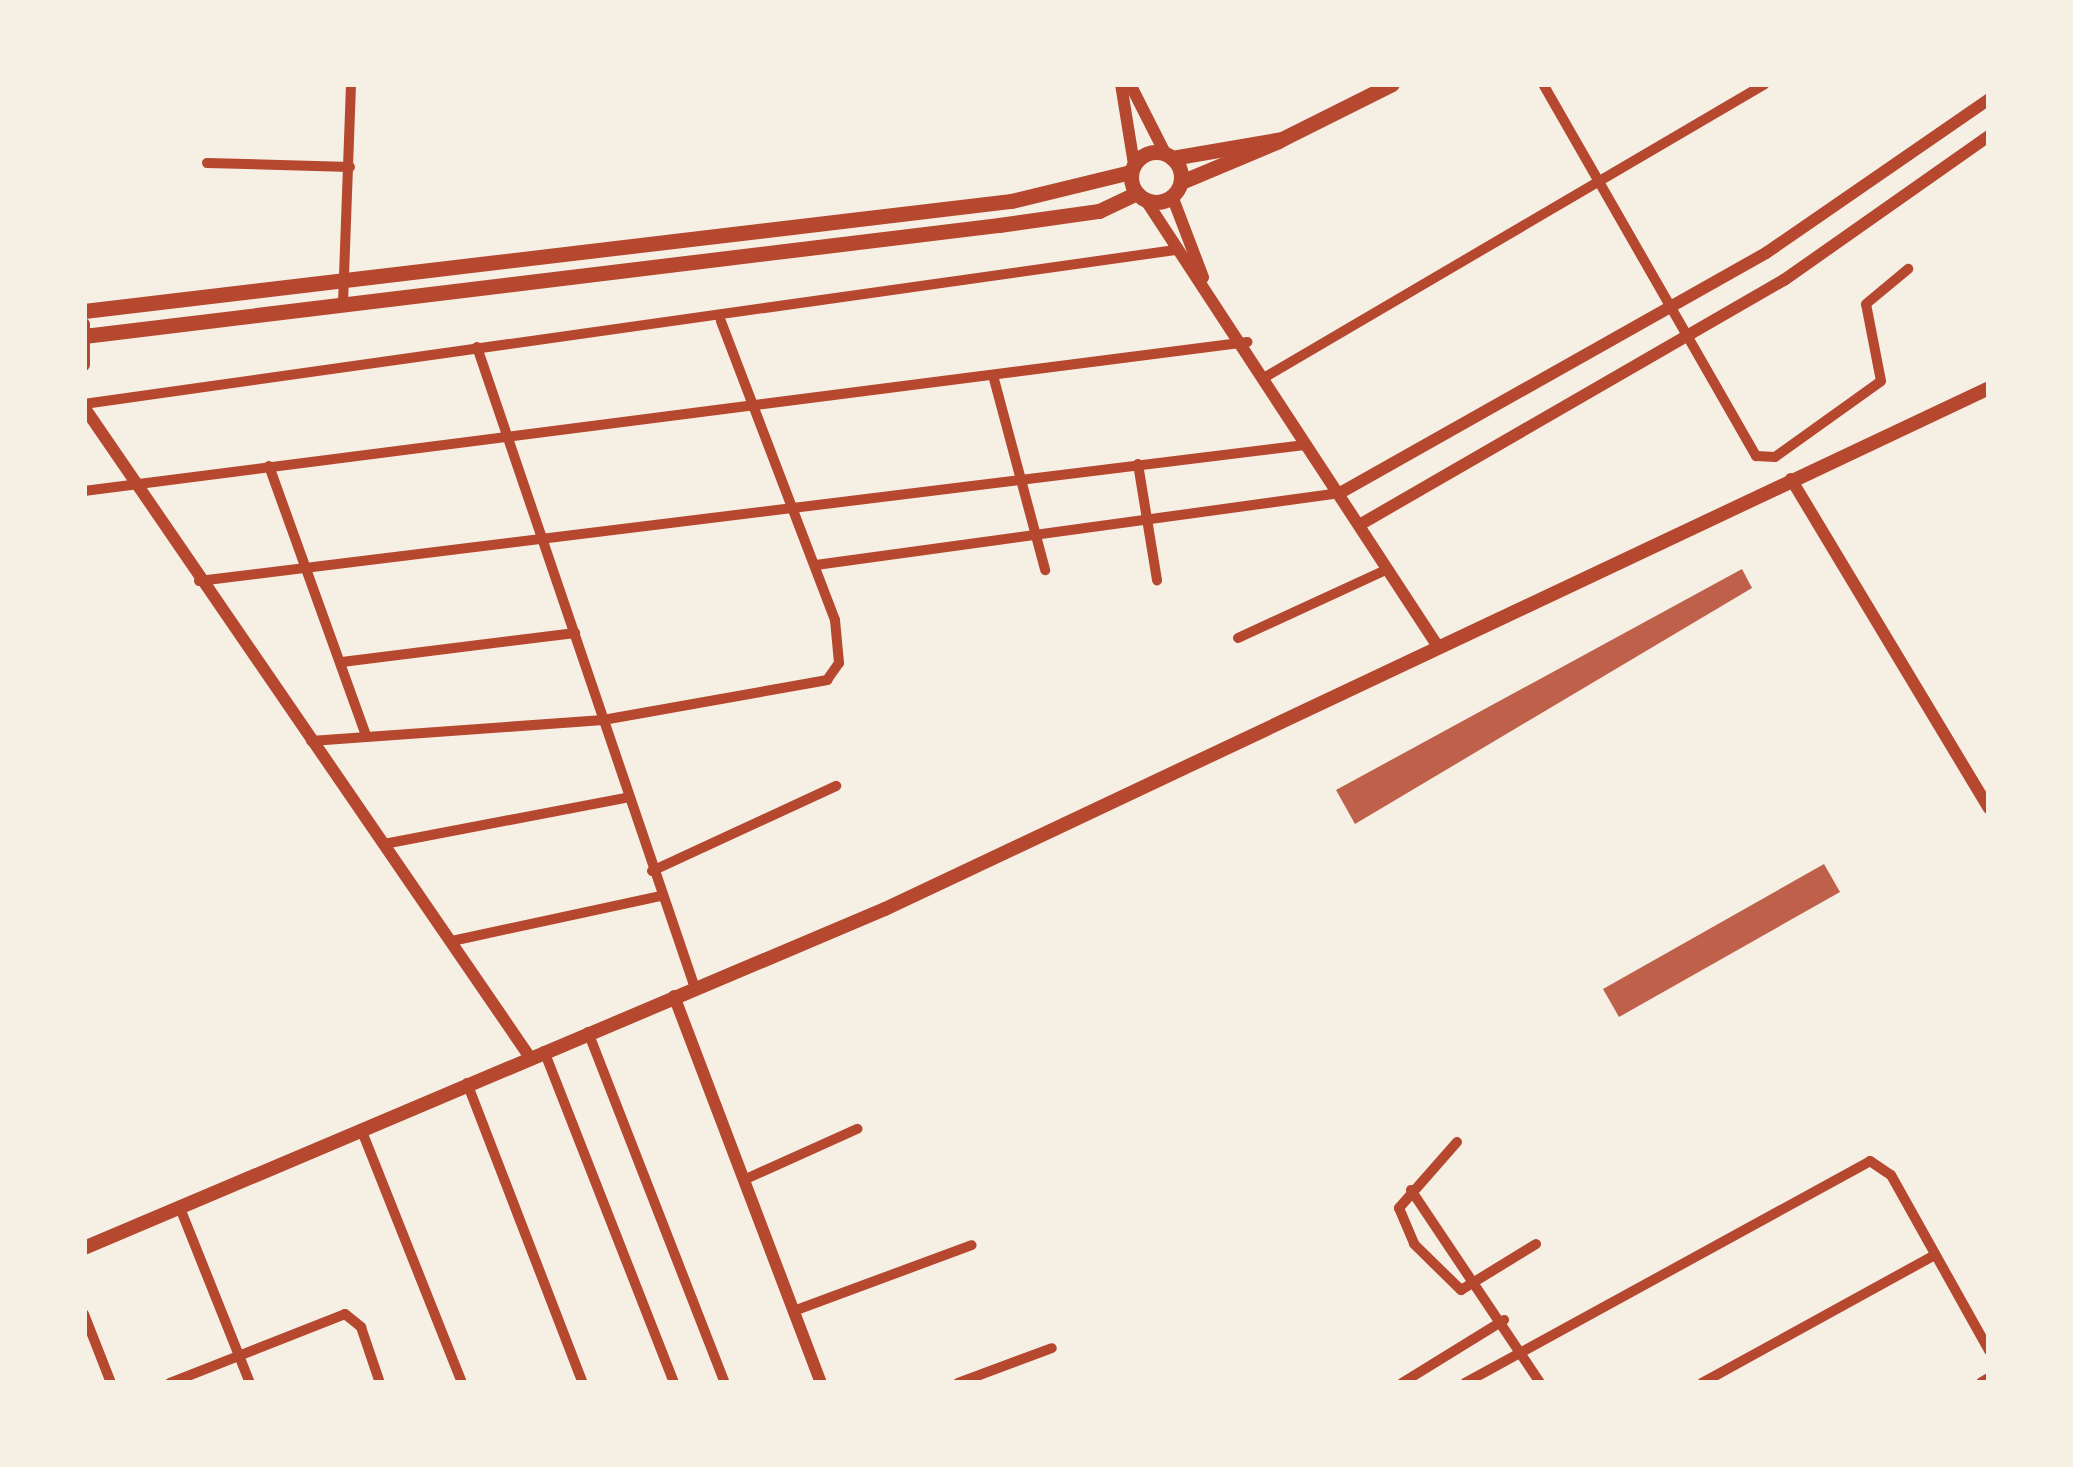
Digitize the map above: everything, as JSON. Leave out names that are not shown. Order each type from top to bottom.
[{"type":"main road","points":[[85,332],[1099,211],[1176,189],[1392,84]]},
{"type":"main road","points":[[84,311],[1011,201],[1169,155],[1282,139]]},
{"type":"main road","points":[[1169,155],[1176,189]]},
{"type":"main road","points":[[1133,168],[1141,196]]},
{"type":"main road","points":[[84,1248],[586,1028],[695,988],[1989,388]]},
{"type":"street","points":[[344,303],[351,84]]},
{"type":"street","points":[[1126,84],[1169,155]]},
{"type":"street","points":[[1126,84],[1133,168]]},
{"type":"street","points":[[1543,84],[1684,342],[1750,449],[1775,457],[1881,381],[1866,304],[1908,269]]},
{"type":"street","points":[[1267,376],[1765,84]]},
{"type":"street","points":[[815,565],[1340,493],[1667,310],[1989,99]]},
{"type":"street","points":[[1361,524],[1684,342],[1989,136]]},
{"type":"street","points":[[207,163],[350,167]]},
{"type":"street","points":[[1176,189],[1206,283]]},
{"type":"street","points":[[1141,196],[1174,250],[1206,283],[1247,342],[1305,445],[1436,645]]},
{"type":"street","points":[[674,1383],[536,1053],[199,581],[84,406],[477,347],[722,321],[1174,250]]},
{"type":"street","points":[[311,741],[603,720],[827,680],[841,645],[794,506],[722,321]]},
{"type":"street","points":[[84,365],[85,332]]},
{"type":"street","points":[[84,490],[994,379],[1247,342]]},
{"type":"street","points":[[477,347],[626,798],[695,988]]},
{"type":"street","points":[[994,379],[1027,479],[1045,570]]},
{"type":"street","points":[[199,581],[309,572],[794,506],[1305,445]]},
{"type":"street","points":[[1138,464],[1157,580]]},
{"type":"street","points":[[268,466],[366,736]]},
{"type":"street","points":[[1791,479],[1989,808]]},
{"type":"street","points":[[1238,638],[1388,569]]},
{"type":"street","points":[[342,662],[575,633]]},
{"type":"street","points":[[652,871],[836,786]]},
{"type":"street","points":[[384,844],[626,798]]},
{"type":"street","points":[[452,941],[662,896]]},
{"type":"street","points":[[674,997],[799,1309],[821,1383]]},
{"type":"street","points":[[586,1028],[725,1383]]},
{"type":"street","points":[[467,1082],[584,1383]]},
{"type":"street","points":[[361,1129],[462,1383]]},
{"type":"street","points":[[748,1178],[857,1129]]},
{"type":"street","points":[[1456,1142],[1411,1190],[1399,1215],[1414,1244],[1454,1286],[1484,1285],[1536,1244]]},
{"type":"street","points":[[1465,1383],[1870,1161],[1892,1175],[1989,1350]]},
{"type":"street","points":[[1411,1190],[1484,1285],[1540,1383]]},
{"type":"street","points":[[180,1208],[250,1383]]},
{"type":"street","points":[[799,1309],[972,1245]]},
{"type":"street","points":[[1702,1383],[1935,1256]]},
{"type":"street","points":[[84,1314],[111,1383]]},
{"type":"street","points":[[170,1383],[345,1314],[380,1383]]},
{"type":"street","points":[[1402,1383],[1504,1320]]},
{"type":"street","points":[[958,1383],[1052,1348]]},
{"type":"building","points":[[1742,569],[1752,588],[1355,824],[1336,790]]},
{"type":"building","points":[[1824,864],[1840,892],[1619,1017],[1603,989]]}]
